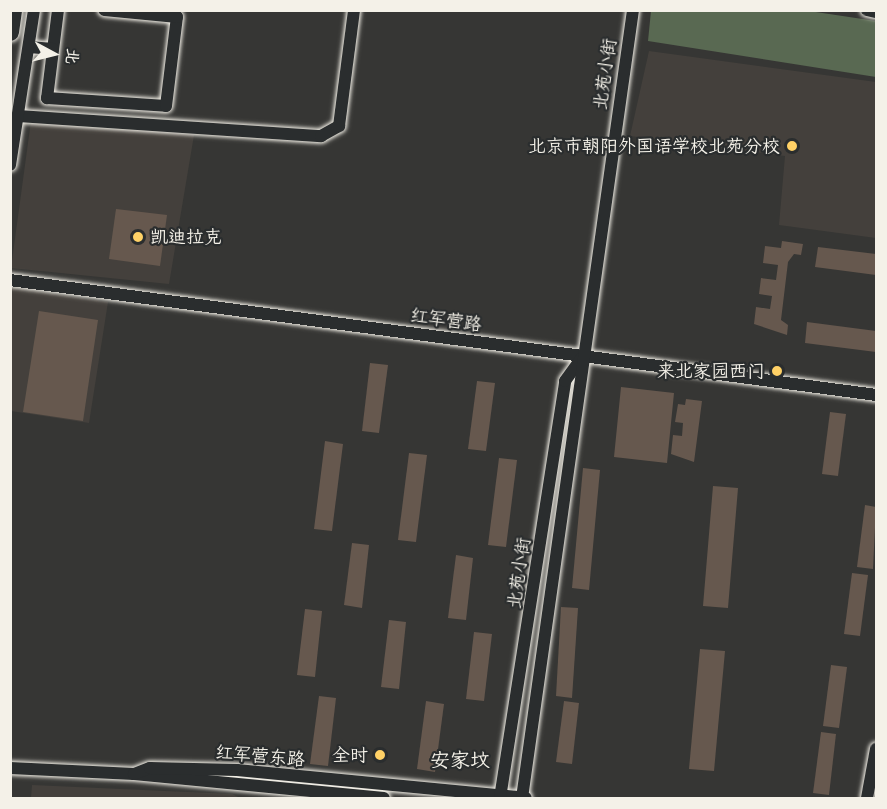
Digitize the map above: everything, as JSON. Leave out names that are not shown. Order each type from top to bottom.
[{"type":"highway","points":[[10,32],[13,10]]},
{"type":"street","points":[[10,165],[34,10]]},
{"type":"street","points":[[58,10],[47,98],[166,106],[177,17],[104,10]]},
{"type":"street","points":[[18,116],[321,136],[339,126],[354,10]]},
{"type":"street","name":"北苑小街","points":[[523,798],[633,10]]},
{"type":"street","points":[[867,10],[876,12]]},
{"type":"street","points":[[29,47],[53,49]]},
{"type":"street","name":"红军营路","points":[[10,280],[876,394]]},
{"type":"street","name":"北苑小街","points":[[501,797],[565,381],[583,357]]},
{"type":"street","points":[[867,798],[876,749]]},
{"type":"street","name":"红军营东路","points":[[10,768],[134,774],[258,792],[384,798]]},
{"type":"street","name":"红军营东路","points":[[134,774],[150,768],[261,772],[523,798]]},
{"type":"street","points":[[258,792],[261,772]]},
{"type":"shaded area","name":"北京市朝阳外国语学校北苑分校","points":[[649,51],[876,82],[876,238],[779,225],[785,156],[630,136]]},
{"type":"shaded area","points":[[31,121],[194,135],[169,284],[11,268]]},
{"type":"shaded area","points":[[10,287],[108,302],[89,423],[11,411]]},
{"type":"shaded area","points":[[32,785],[232,794],[240,798],[31,798]]},
{"type":"green space","points":[[651,11],[809,11],[876,21],[876,77],[648,41]]},
{"type":"building","name":"凯迪拉克","points":[[116,209],[167,215],[160,266],[109,259]]},
{"type":"building","points":[[782,241],[803,244],[801,255],[794,254],[788,262],[781,320],[788,325],[787,335],[754,324],[756,307],[770,309],[772,296],[759,294],[761,278],[776,280],[778,265],[763,263],[765,246],[781,248]]},
{"type":"building","points":[[818,247],[876,254],[876,275],[815,267]]},
{"type":"building","points":[[39,311],[98,320],[83,421],[23,412]]},
{"type":"building","points":[[807,322],[876,331],[876,352],[805,343]]},
{"type":"building","points":[[370,363],[388,365],[379,433],[362,431]]},
{"type":"building","points":[[477,381],[495,383],[486,451],[468,449]]},
{"type":"building","points":[[621,387],[674,393],[667,463],[614,457]]},
{"type":"building","points":[[686,399],[702,401],[694,462],[671,454],[673,435],[682,436],[683,423],[675,422],[678,404],[685,405]]},
{"type":"building","points":[[830,412],[846,414],[838,476],[822,474]]},
{"type":"building","points":[[325,441],[343,444],[332,531],[314,529]]},
{"type":"building","points":[[409,453],[427,455],[416,542],[398,540]]},
{"type":"building","points":[[499,458],[517,460],[506,547],[488,545]]},
{"type":"building","points":[[583,468],[600,470],[589,590],[572,588]]},
{"type":"building","points":[[713,486],[738,488],[728,608],[703,606]]},
{"type":"building","points":[[865,505],[876,507],[873,569],[857,567]]},
{"type":"building","points":[[352,543],[369,545],[362,608],[344,605]]},
{"type":"building","points":[[456,555],[473,558],[466,620],[448,618]]},
{"type":"building","points":[[852,573],[868,575],[860,636],[844,634]]},
{"type":"building","points":[[561,607],[578,608],[572,698],[556,696]]},
{"type":"building","points":[[305,609],[322,611],[315,677],[297,675]]},
{"type":"building","points":[[389,620],[406,622],[399,689],[381,687]]},
{"type":"building","points":[[474,632],[492,634],[484,701],[466,699]]},
{"type":"building","points":[[700,649],[725,651],[714,771],[689,769]]},
{"type":"building","points":[[831,665],[847,667],[839,728],[823,726]]},
{"type":"building","points":[[319,696],[336,698],[328,766],[310,764]]},
{"type":"building","points":[[426,701],[444,704],[435,772],[417,769]]},
{"type":"building","points":[[564,701],[579,703],[572,764],[556,762]]},
{"type":"building","points":[[821,732],[836,734],[829,795],[813,793]]},
{"type":"place","name":"北京市朝阳外国语学校北苑分校","points":[[792,146]]},
{"type":"place","name":"凯迪拉克","points":[[138,237]]},
{"type":"place","name":"来北家园西门","points":[[777,371]]},
{"type":"place","name":"全时","points":[[380,755]]},
{"type":"district","name":"安家坟","points":[[460,760]]}]
